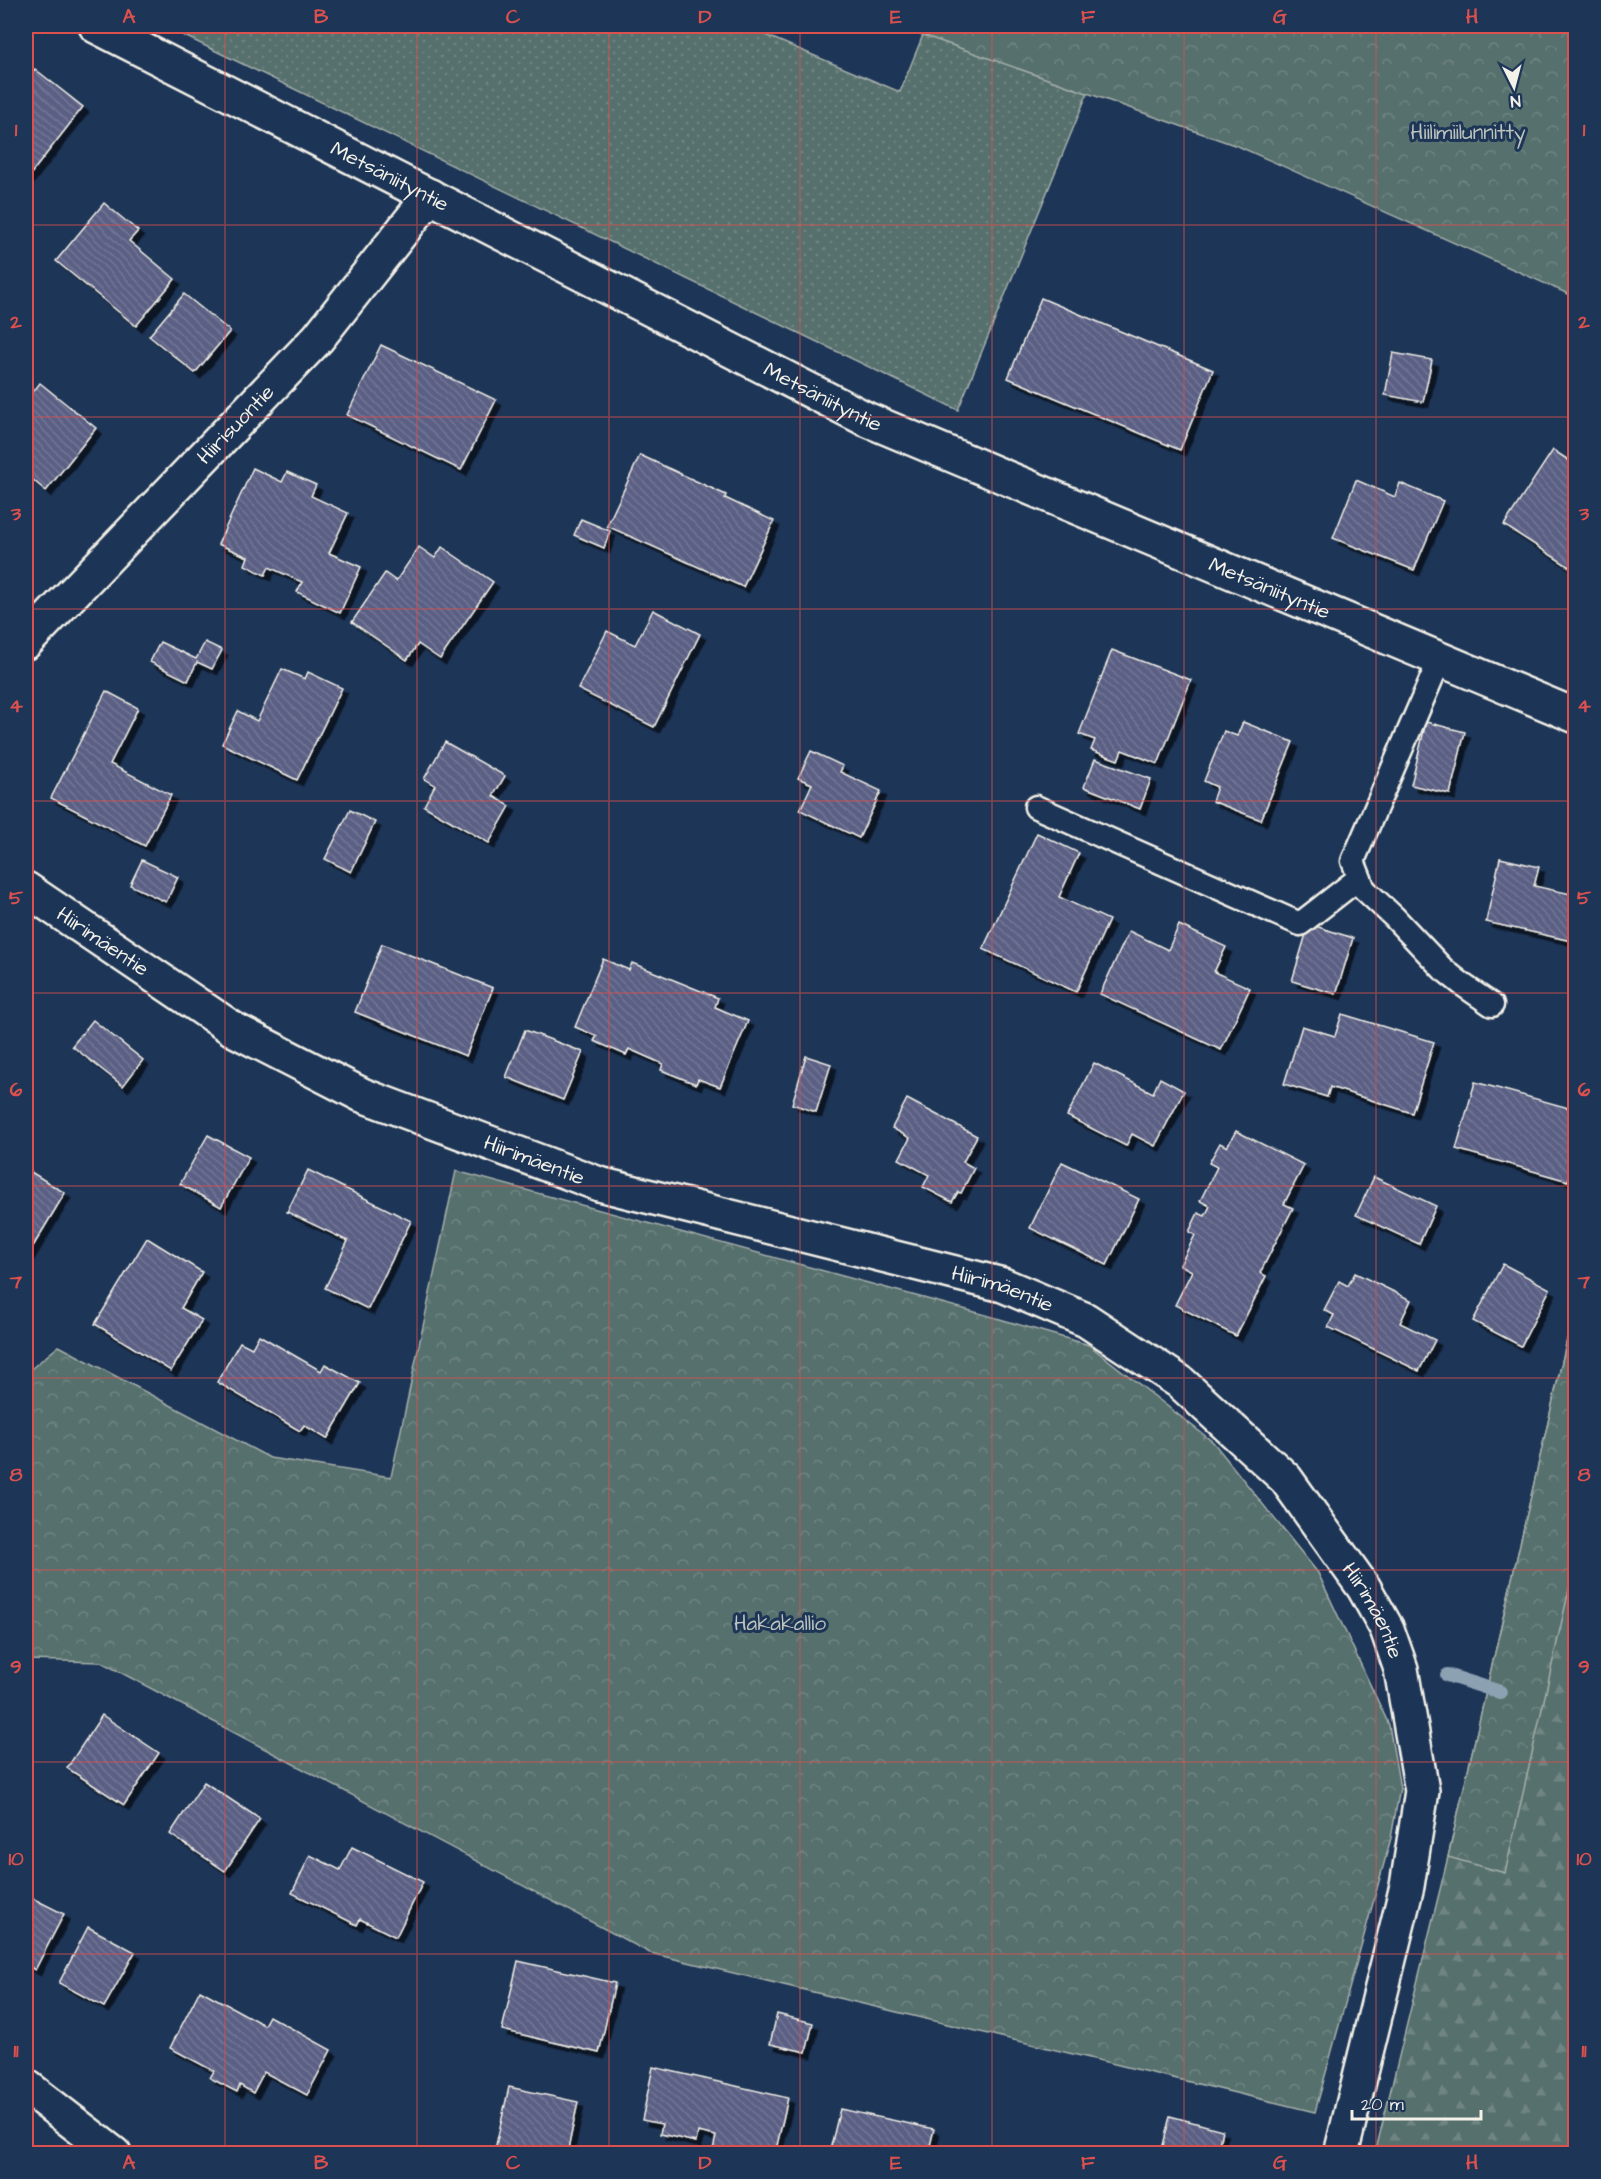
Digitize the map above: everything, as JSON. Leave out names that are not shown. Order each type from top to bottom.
[{"type":"street","name":"Metsäniityntie","points":[[96,26],[866,419],[1575,716]]},
{"type":"street","name":"Hiirisuontie","points":[[26,642],[318,338],[430,196]]},
{"type":"street","name":"Hiirimäentie","points":[[26,889],[233,1029],[362,1095],[599,1184],[1003,1285],[1086,1320],[1180,1382],[1286,1479],[1364,1588],[1387,1629],[1401,1669],[1422,1791],[1407,1886],[1341,2154]]},
{"type":"street","points":[[26,2086],[114,2154]]},
{"type":"lane","points":[[1440,659],[1353,861],[1364,890],[1394,917],[1443,969],[1492,1005]]},
{"type":"lane","points":[[1036,807],[1300,924],[1359,878]]},
{"type":"green space","points":[[164,26],[744,26],[900,92],[923,35],[1088,92],[958,410]]},
{"type":"green space","name":"Hiilimiilunnitty","points":[[878,26],[1575,26],[1575,297],[1240,147],[923,35]]},
{"type":"green space","name":"Hakakallio","points":[[456,1171],[1089,1345],[1213,1442],[1318,1573],[1389,1725],[1400,1788],[1391,1838],[1315,2112],[650,1953],[101,1662],[26,1660],[26,1373],[59,1346],[270,1458],[391,1477]]},
{"type":"green space","points":[[1575,1305],[1575,2153],[1375,2154],[1448,1857]]},
{"type":"green space","points":[[1575,1305],[1575,1563],[1505,1873],[1448,1857]]},
{"type":"building","points":[[35,69],[83,107],[26,180],[26,81]]},
{"type":"building","points":[[104,203],[138,231],[129,241],[175,279],[136,326],[56,261]]},
{"type":"building","points":[[184,294],[230,331],[195,373],[149,336]]},
{"type":"building","points":[[1041,298],[1213,370],[1180,450],[1008,378]]},
{"type":"building","points":[[381,345],[496,400],[461,470],[347,415]]},
{"type":"building","points":[[1393,353],[1432,360],[1423,402],[1385,395]]},
{"type":"building","points":[[40,383],[96,428],[46,491],[26,474],[26,384],[34,391]]},
{"type":"building","points":[[1553,450],[1576,465],[1576,567],[1574,570],[1504,525]]},
{"type":"building","points":[[640,455],[726,495],[725,498],[774,521],[743,587],[607,526]]},
{"type":"building","points":[[253,468],[282,482],[287,472],[316,485],[311,496],[348,513],[329,553],[361,567],[340,613],[297,592],[302,582],[269,567],[265,575],[245,565],[248,557],[218,544]]},
{"type":"building","points":[[1356,480],[1395,497],[1400,483],[1443,501],[1414,570],[1333,538]]},
{"type":"building","points":[[581,519],[610,531],[604,548],[574,535]]},
{"type":"building","points":[[419,547],[435,558],[442,547],[493,582],[440,659],[418,644],[407,660],[352,622],[385,573],[396,581]]},
{"type":"building","points":[[653,610],[700,634],[654,727],[578,689],[607,631],[635,645]]},
{"type":"building","points":[[160,642],[196,659],[205,642],[222,650],[212,669],[197,662],[188,681],[150,662]]},
{"type":"building","points":[[1112,650],[1191,680],[1158,764],[1122,750],[1118,760],[1091,750],[1095,740],[1079,734]]},
{"type":"building","points":[[282,669],[305,679],[308,672],[342,688],[297,780],[222,744],[238,711],[257,721]]},
{"type":"building","points":[[106,691],[138,708],[110,764],[171,795],[145,846],[51,798]]},
{"type":"building","points":[[1243,722],[1293,742],[1261,820],[1212,801],[1217,787],[1204,781],[1224,731],[1237,736]]},
{"type":"building","points":[[1426,722],[1465,732],[1450,794],[1411,785]]},
{"type":"building","points":[[445,742],[505,776],[493,796],[510,806],[489,843],[424,806],[435,785],[424,779]]},
{"type":"building","points":[[811,751],[843,766],[840,772],[881,791],[859,838],[800,810],[812,784],[798,778]]},
{"type":"building","points":[[1095,759],[1151,779],[1140,809],[1084,787]]},
{"type":"building","points":[[350,810],[375,822],[351,872],[325,859]]},
{"type":"building","points":[[1037,833],[1079,853],[1059,897],[1109,920],[1076,992],[983,949]]},
{"type":"building","points":[[1500,858],[1539,867],[1534,886],[1576,895],[1576,942],[1486,922]]},
{"type":"building","points":[[142,860],[178,877],[166,902],[130,885]]},
{"type":"building","points":[[1309,924],[1353,938],[1336,994],[1292,981]]},
{"type":"building","points":[[1179,925],[1226,947],[1214,972],[1250,988],[1221,1050],[1100,994],[1129,931],[1168,950]]},
{"type":"building","points":[[382,944],[493,988],[466,1056],[355,1012]]},
{"type":"building","points":[[603,959],[629,970],[632,963],[718,998],[715,1007],[748,1021],[720,1087],[698,1079],[696,1084],[661,1070],[663,1064],[629,1049],[626,1055],[594,1041],[597,1036],[575,1027]]},
{"type":"building","points":[[1342,1014],[1434,1042],[1412,1113],[1330,1087],[1327,1097],[1284,1084],[1302,1026],[1335,1036]]},
{"type":"building","points":[[93,1020],[143,1060],[123,1086],[72,1046]]},
{"type":"building","points":[[525,1030],[583,1052],[563,1100],[506,1077]]},
{"type":"building","points":[[806,1056],[831,1064],[816,1112],[792,1104]]},
{"type":"building","points":[[1094,1063],[1153,1093],[1160,1078],[1184,1091],[1155,1146],[1132,1134],[1126,1146],[1067,1116]]},
{"type":"building","points":[[1475,1082],[1576,1110],[1576,1154],[1568,1181],[1456,1149]]},
{"type":"building","points":[[907,1099],[977,1136],[963,1162],[974,1168],[961,1193],[958,1192],[952,1202],[923,1187],[929,1175],[899,1159],[910,1138],[892,1128]]},
{"type":"building","points":[[1236,1131],[1304,1165],[1284,1204],[1293,1208],[1260,1273],[1266,1276],[1236,1336],[1175,1305],[1192,1271],[1180,1265],[1195,1235],[1189,1232],[1198,1213],[1205,1216],[1210,1206],[1200,1201],[1217,1167],[1209,1163],[1220,1143],[1227,1147]]},
{"type":"building","points":[[208,1135],[249,1157],[221,1207],[180,1184]]},
{"type":"building","points":[[1062,1162],[1139,1199],[1107,1265],[1030,1228]]},
{"type":"building","points":[[26,1169],[65,1193],[26,1258]]},
{"type":"building","points":[[308,1170],[411,1221],[368,1309],[325,1288],[348,1241],[287,1212]]},
{"type":"building","points":[[1374,1177],[1436,1206],[1419,1244],[1356,1215]]},
{"type":"building","points":[[147,1238],[202,1272],[181,1308],[202,1320],[171,1371],[95,1324]]},
{"type":"building","points":[[1503,1264],[1550,1289],[1521,1346],[1473,1321]]},
{"type":"building","points":[[1355,1273],[1411,1300],[1400,1323],[1435,1340],[1419,1371],[1328,1327],[1334,1315],[1324,1310],[1339,1281],[1348,1286]]},
{"type":"building","points":[[259,1335],[321,1371],[325,1364],[360,1383],[327,1439],[304,1425],[300,1431],[217,1382],[240,1342],[252,1348]]},
{"type":"building","points":[[102,1715],[159,1753],[124,1805],[67,1768]]},
{"type":"building","points":[[204,1782],[260,1819],[225,1871],[170,1834]]},
{"type":"building","points":[[352,1847],[423,1882],[396,1937],[360,1919],[357,1925],[292,1893],[310,1855],[340,1870]]},
{"type":"building","points":[[26,1895],[64,1914],[35,1970],[26,1965]]},
{"type":"building","points":[[88,1927],[135,1952],[104,2007],[59,1983]]},
{"type":"building","points":[[518,1961],[615,1983],[599,2053],[502,2030]]},
{"type":"building","points":[[200,1990],[264,2025],[269,2016],[331,2050],[307,2095],[264,2072],[253,2093],[240,2085],[237,2092],[210,2078],[214,2071],[170,2048]]},
{"type":"building","points":[[777,2014],[813,2023],[806,2052],[770,2044]]},
{"type":"building","points":[[653,2067],[788,2098],[775,2154],[712,2154],[716,2136],[698,2132],[696,2142],[660,2134],[662,2124],[642,2120]]},
{"type":"building","points":[[509,2087],[578,2102],[567,2154],[494,2154]]},
{"type":"building","points":[[840,2109],[934,2129],[928,2154],[829,2154]]},
{"type":"building","points":[[1170,2116],[1222,2130],[1217,2154],[1161,2154]]},
{"type":"waterway","points":[[1447,1675],[1500,1692]]}]
